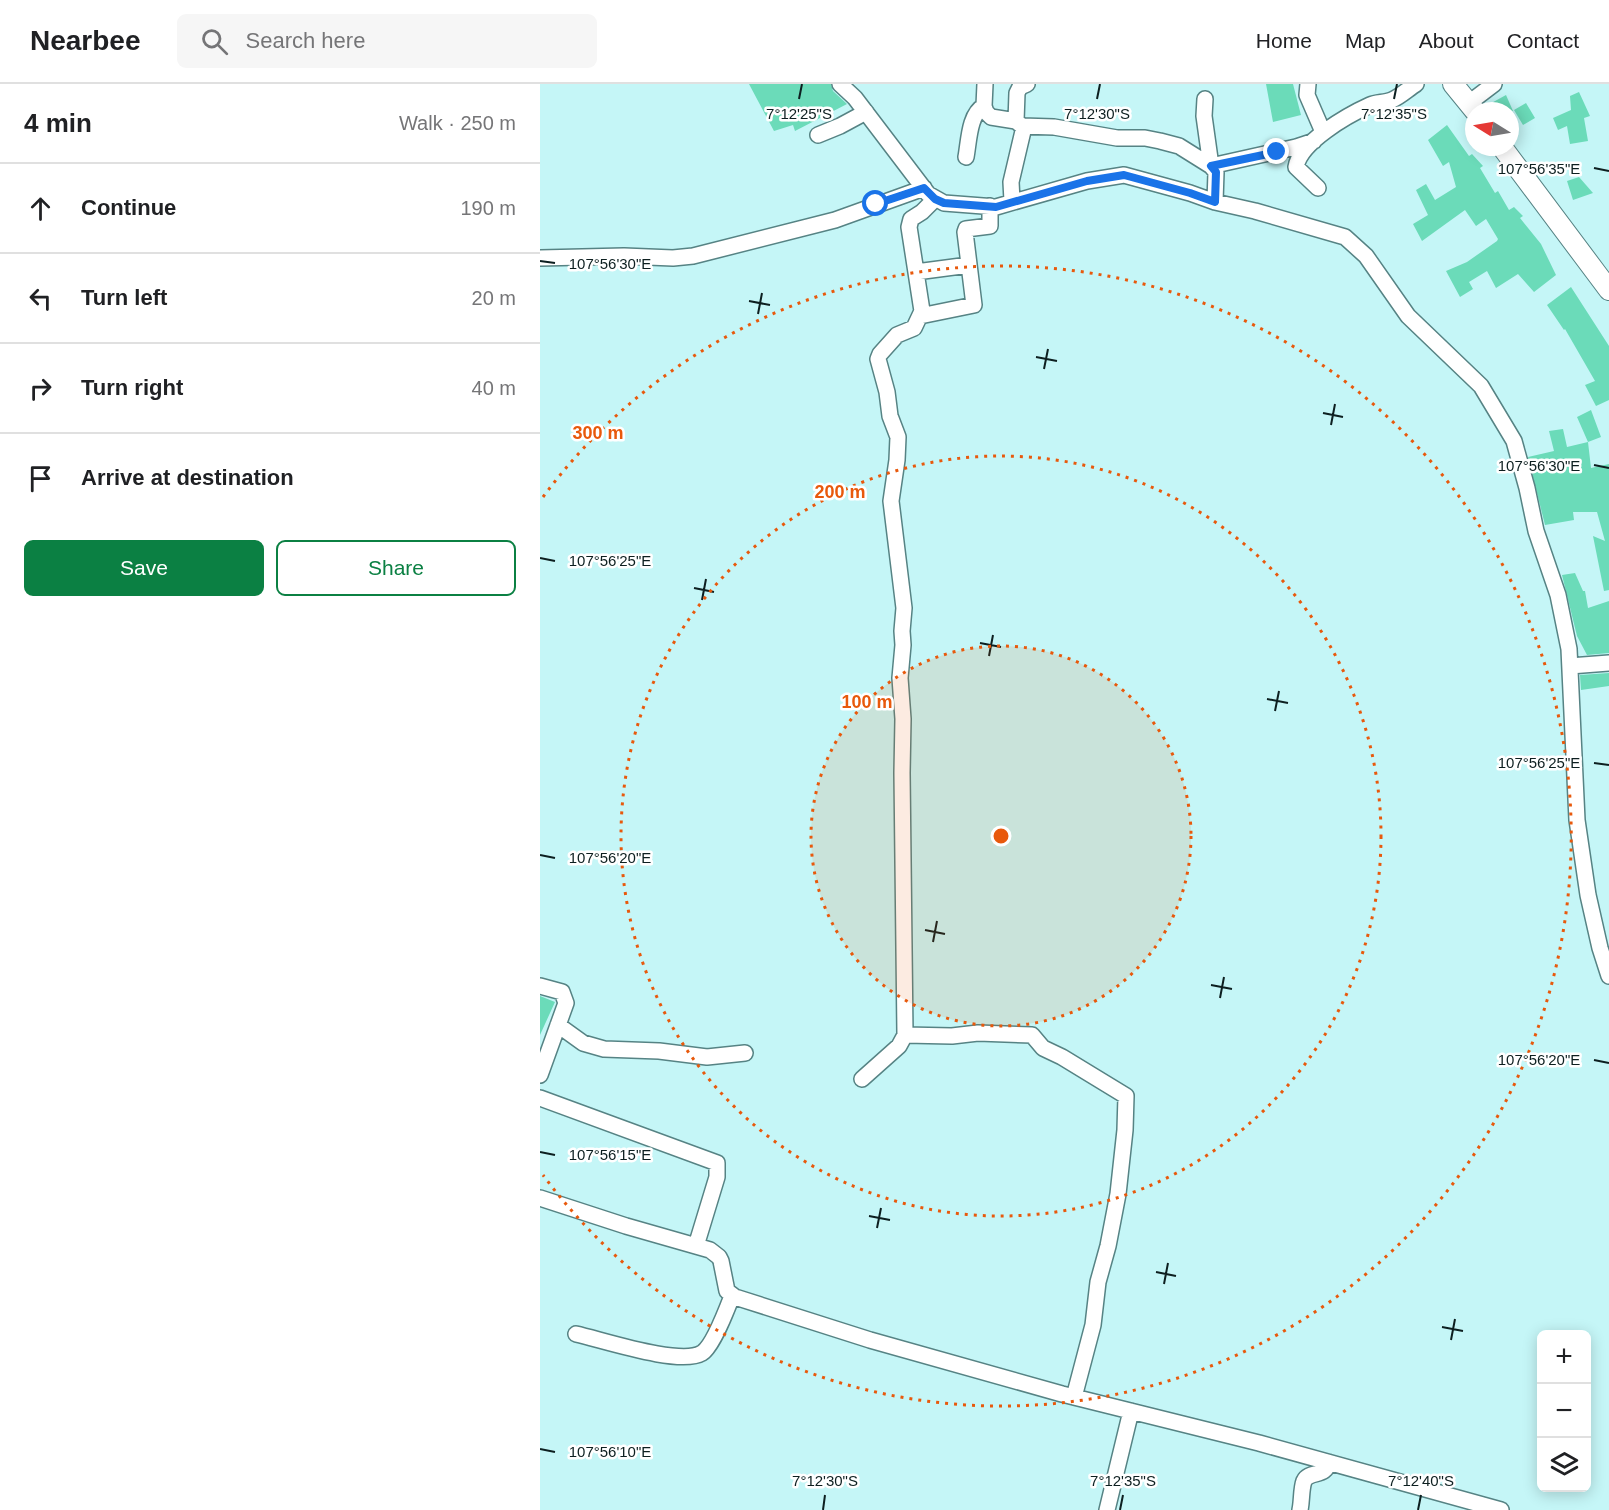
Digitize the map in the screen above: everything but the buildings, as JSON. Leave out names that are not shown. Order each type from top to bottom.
[{"type":"main road","points":[[1453,84],[1468,102]]},
{"type":"main road","points":[[1509,156],[1609,290]]},
{"type":"street","points":[[840,84],[855,91],[866,112],[924,188],[935,199],[944,203],[996,207],[1087,181],[1124,175],[1190,193],[1215,197],[1345,237],[1366,256],[1408,316],[1481,386],[1514,441],[1536,531],[1557,595],[1574,666],[1572,750],[1577,820],[1588,895],[1609,976]]},
{"type":"street","points":[[985,84],[984,106],[991,117],[1117,138],[1145,138],[1179,146],[1211,166],[1216,172],[1215,197]]},
{"type":"street","points":[[1012,201],[1011,182],[1023,131],[1019,123],[1017,93],[1020,87],[1027,84]]},
{"type":"street","points":[[1308,84],[1307,95],[1319,136]]},
{"type":"street","points":[[1211,166],[1296,147],[1370,105],[1394,99],[1416,84]]},
{"type":"street","points":[[1477,102],[1494,84]]},
{"type":"street","points":[[1205,99],[1204,116],[1211,166]]},
{"type":"street","points":[[966,157],[975,116],[984,106]]},
{"type":"street","points":[[818,135],[866,112]]},
{"type":"street","points":[[1318,188],[1296,167],[1299,158],[1319,136]]},
{"type":"street","points":[[540,258],[693,256],[835,220],[924,188]]},
{"type":"street","points":[[862,1079],[899,1046],[905,1035],[903,719],[900,678],[904,608],[891,501],[898,437],[890,416],[887,392],[878,361],[880,354],[899,333],[914,328],[922,311],[909,227],[910,220],[935,199]]},
{"type":"street","points":[[920,316],[973,306],[964,231],[990,226],[990,207]]},
{"type":"street","points":[[916,272],[969,265]]},
{"type":"street","points":[[1574,666],[1609,663]]},
{"type":"street","points":[[540,986],[562,992],[566,997],[566,1003],[540,1075]]},
{"type":"street","points":[[558,1025],[583,1044],[604,1049],[659,1051],[707,1057],[745,1053]]},
{"type":"street","points":[[905,1035],[952,1036],[978,1033],[1032,1035],[1042,1048],[1062,1057],[1126,1096],[1118,1194],[1108,1246],[1098,1281],[1091,1334],[1074,1397]]},
{"type":"street","points":[[540,1098],[717,1163],[717,1177],[696,1246]]},
{"type":"street","points":[[540,1198],[710,1250],[719,1257],[727,1291],[732,1296],[870,1340],[1074,1397],[1328,1462],[1501,1510]]},
{"type":"street","points":[[576,1334],[670,1357],[692,1357],[704,1352],[725,1315],[732,1296]]},
{"type":"street","points":[[1107,1510],[1131,1411]]},
{"type":"street","points":[[1300,1510],[1304,1480],[1323,1472],[1328,1467],[1328,1462]]},
{"type":"route","points":[[876,204],[924,188],[928,194],[944,203],[996,207],[1087,181],[1124,175],[1215,202],[1216,172],[1211,166],[1277,152]]}]
